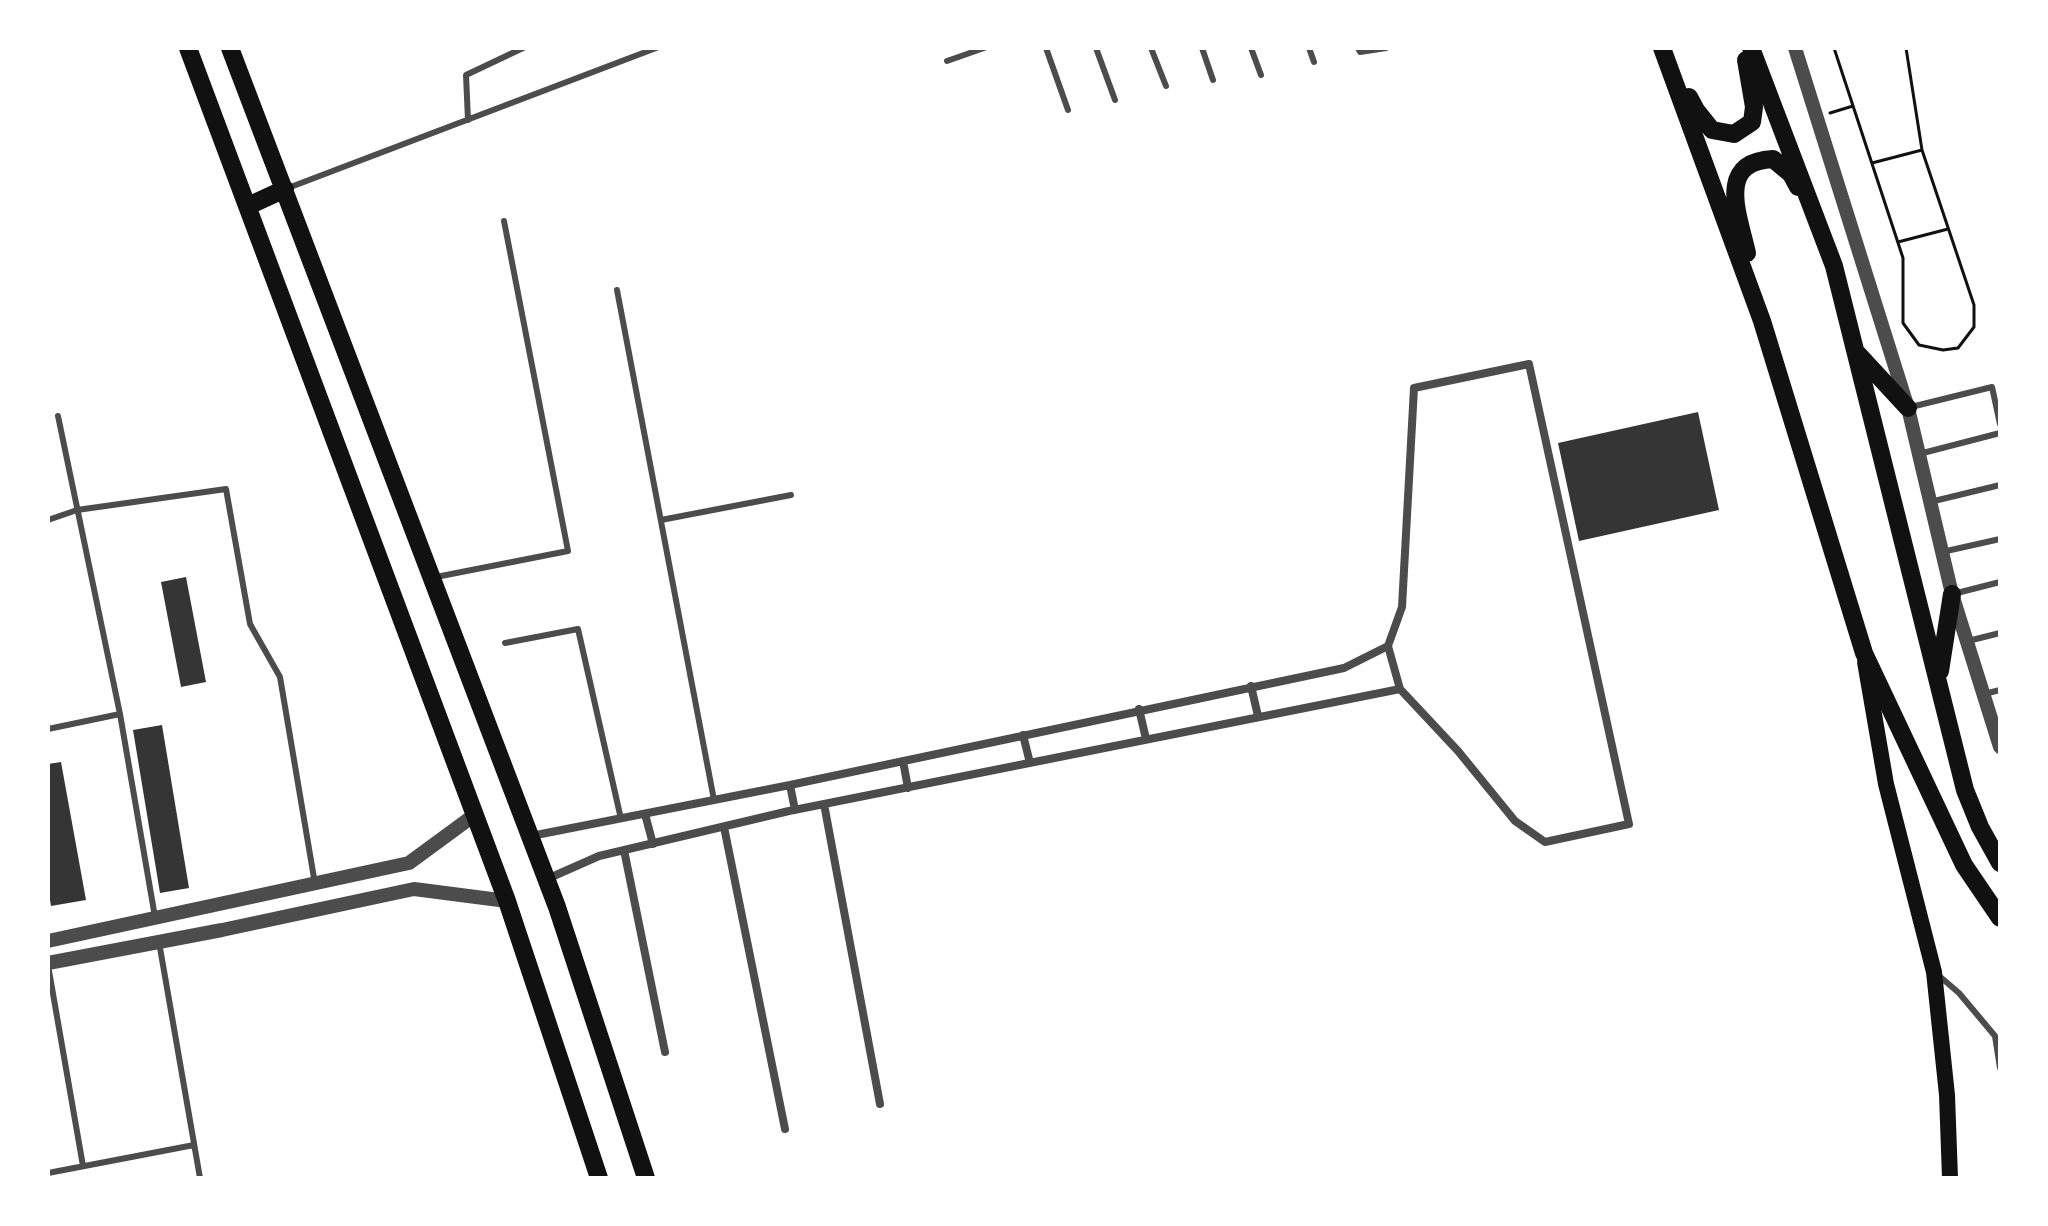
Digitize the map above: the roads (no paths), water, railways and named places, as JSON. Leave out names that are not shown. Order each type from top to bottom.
[{"type":"main road","points":[[188,48],[507,901],[599,1178]]},
{"type":"main road","points":[[230,48],[546,879],[646,1178]]},
{"type":"main road","points":[[1664,48],[1696,110],[1712,130],[1734,134],[1752,122],[1754,107],[1743,48]]},
{"type":"main road","points":[[1664,48],[1755,301],[1864,653],[1886,784],[1934,972],[1945,1064],[1950,1178]]},
{"type":"main road","points":[[1751,48],[1834,266],[1965,790],[1980,827],[2000,863]]},
{"type":"main road","points":[[1755,301],[1735,183],[1743,169],[1757,160],[1773,159],[1791,174],[1834,266]]},
{"type":"main road","points":[[248,206],[285,189]]},
{"type":"main road","points":[[1855,351],[1908,408]]},
{"type":"main road","points":[[1938,682],[1952,594]]},
{"type":"main road","points":[[1864,653],[1958,853],[2000,918]]},
{"type":"street","points":[[1795,48],[1908,408],[1952,594],[2000,747]]},
{"type":"street","points":[[1529,364],[1629,824],[1545,842],[1515,821],[1458,751],[1400,689],[1388,646],[1402,607],[1414,388],[1529,364]]},
{"type":"street","points":[[530,836],[790,785],[1344,668],[1388,646]]},
{"type":"street","points":[[1251,686],[1258,716]]},
{"type":"street","points":[[546,879],[599,856],[795,810],[1400,689]]},
{"type":"street","points":[[1139,709],[1146,739]]},
{"type":"street","points":[[1023,735],[1030,763]]},
{"type":"street","points":[[903,761],[908,788]]},
{"type":"street","points":[[790,785],[795,810]]},
{"type":"street","points":[[824,804],[880,1104]]},
{"type":"street","points":[[645,814],[653,844]]},
{"type":"street","points":[[48,941],[409,863],[473,816]]},
{"type":"street","points":[[724,827],[785,1129]]},
{"type":"street","points":[[624,850],[665,1052]]},
{"type":"street","points":[[315,885],[318,908]]},
{"type":"street","points":[[48,964],[414,889],[507,901]]},
{"type":"street","points":[[155,917],[159,942]]},
{"type":"lane","points":[[468,120],[466,75],[523,48]]},
{"type":"lane","points":[[285,189],[656,48]]},
{"type":"lane","points":[[947,61],[984,48]]},
{"type":"lane","points":[[1046,48],[1068,110]]},
{"type":"lane","points":[[1096,48],[1115,100]]},
{"type":"lane","points":[[1151,48],[1166,86]]},
{"type":"lane","points":[[1202,48],[1213,80]]},
{"type":"lane","points":[[1251,48],[1261,75]]},
{"type":"lane","points":[[1309,48],[1314,62]]},
{"type":"lane","points":[[1358,48],[1360,52],[1386,48]]},
{"type":"lane","points":[[432,578],[568,551],[504,221]]},
{"type":"lane","points":[[617,290],[714,800]]},
{"type":"lane","points":[[1908,408],[1992,387],[2000,424]]},
{"type":"lane","points":[[58,416],[120,714],[155,917]]},
{"type":"lane","points":[[1919,454],[2000,433]]},
{"type":"lane","points":[[1930,502],[2000,485]]},
{"type":"lane","points":[[48,520],[77,510],[226,489],[250,624],[280,677],[315,885]]},
{"type":"lane","points":[[661,520],[791,495]]},
{"type":"lane","points":[[1942,552],[2000,539]]},
{"type":"lane","points":[[1952,594],[2000,582]]},
{"type":"lane","points":[[505,643],[578,629],[621,819]]},
{"type":"lane","points":[[1967,641],[2000,633]]},
{"type":"lane","points":[[1984,694],[2000,690]]},
{"type":"lane","points":[[48,729],[120,714]]},
{"type":"lane","points":[[159,942],[200,1178]]},
{"type":"lane","points":[[48,964],[83,1166]]},
{"type":"lane","points":[[1934,972],[1959,993],[1995,1036],[2000,1068]]},
{"type":"lane","points":[[48,1173],[194,1145]]}]
